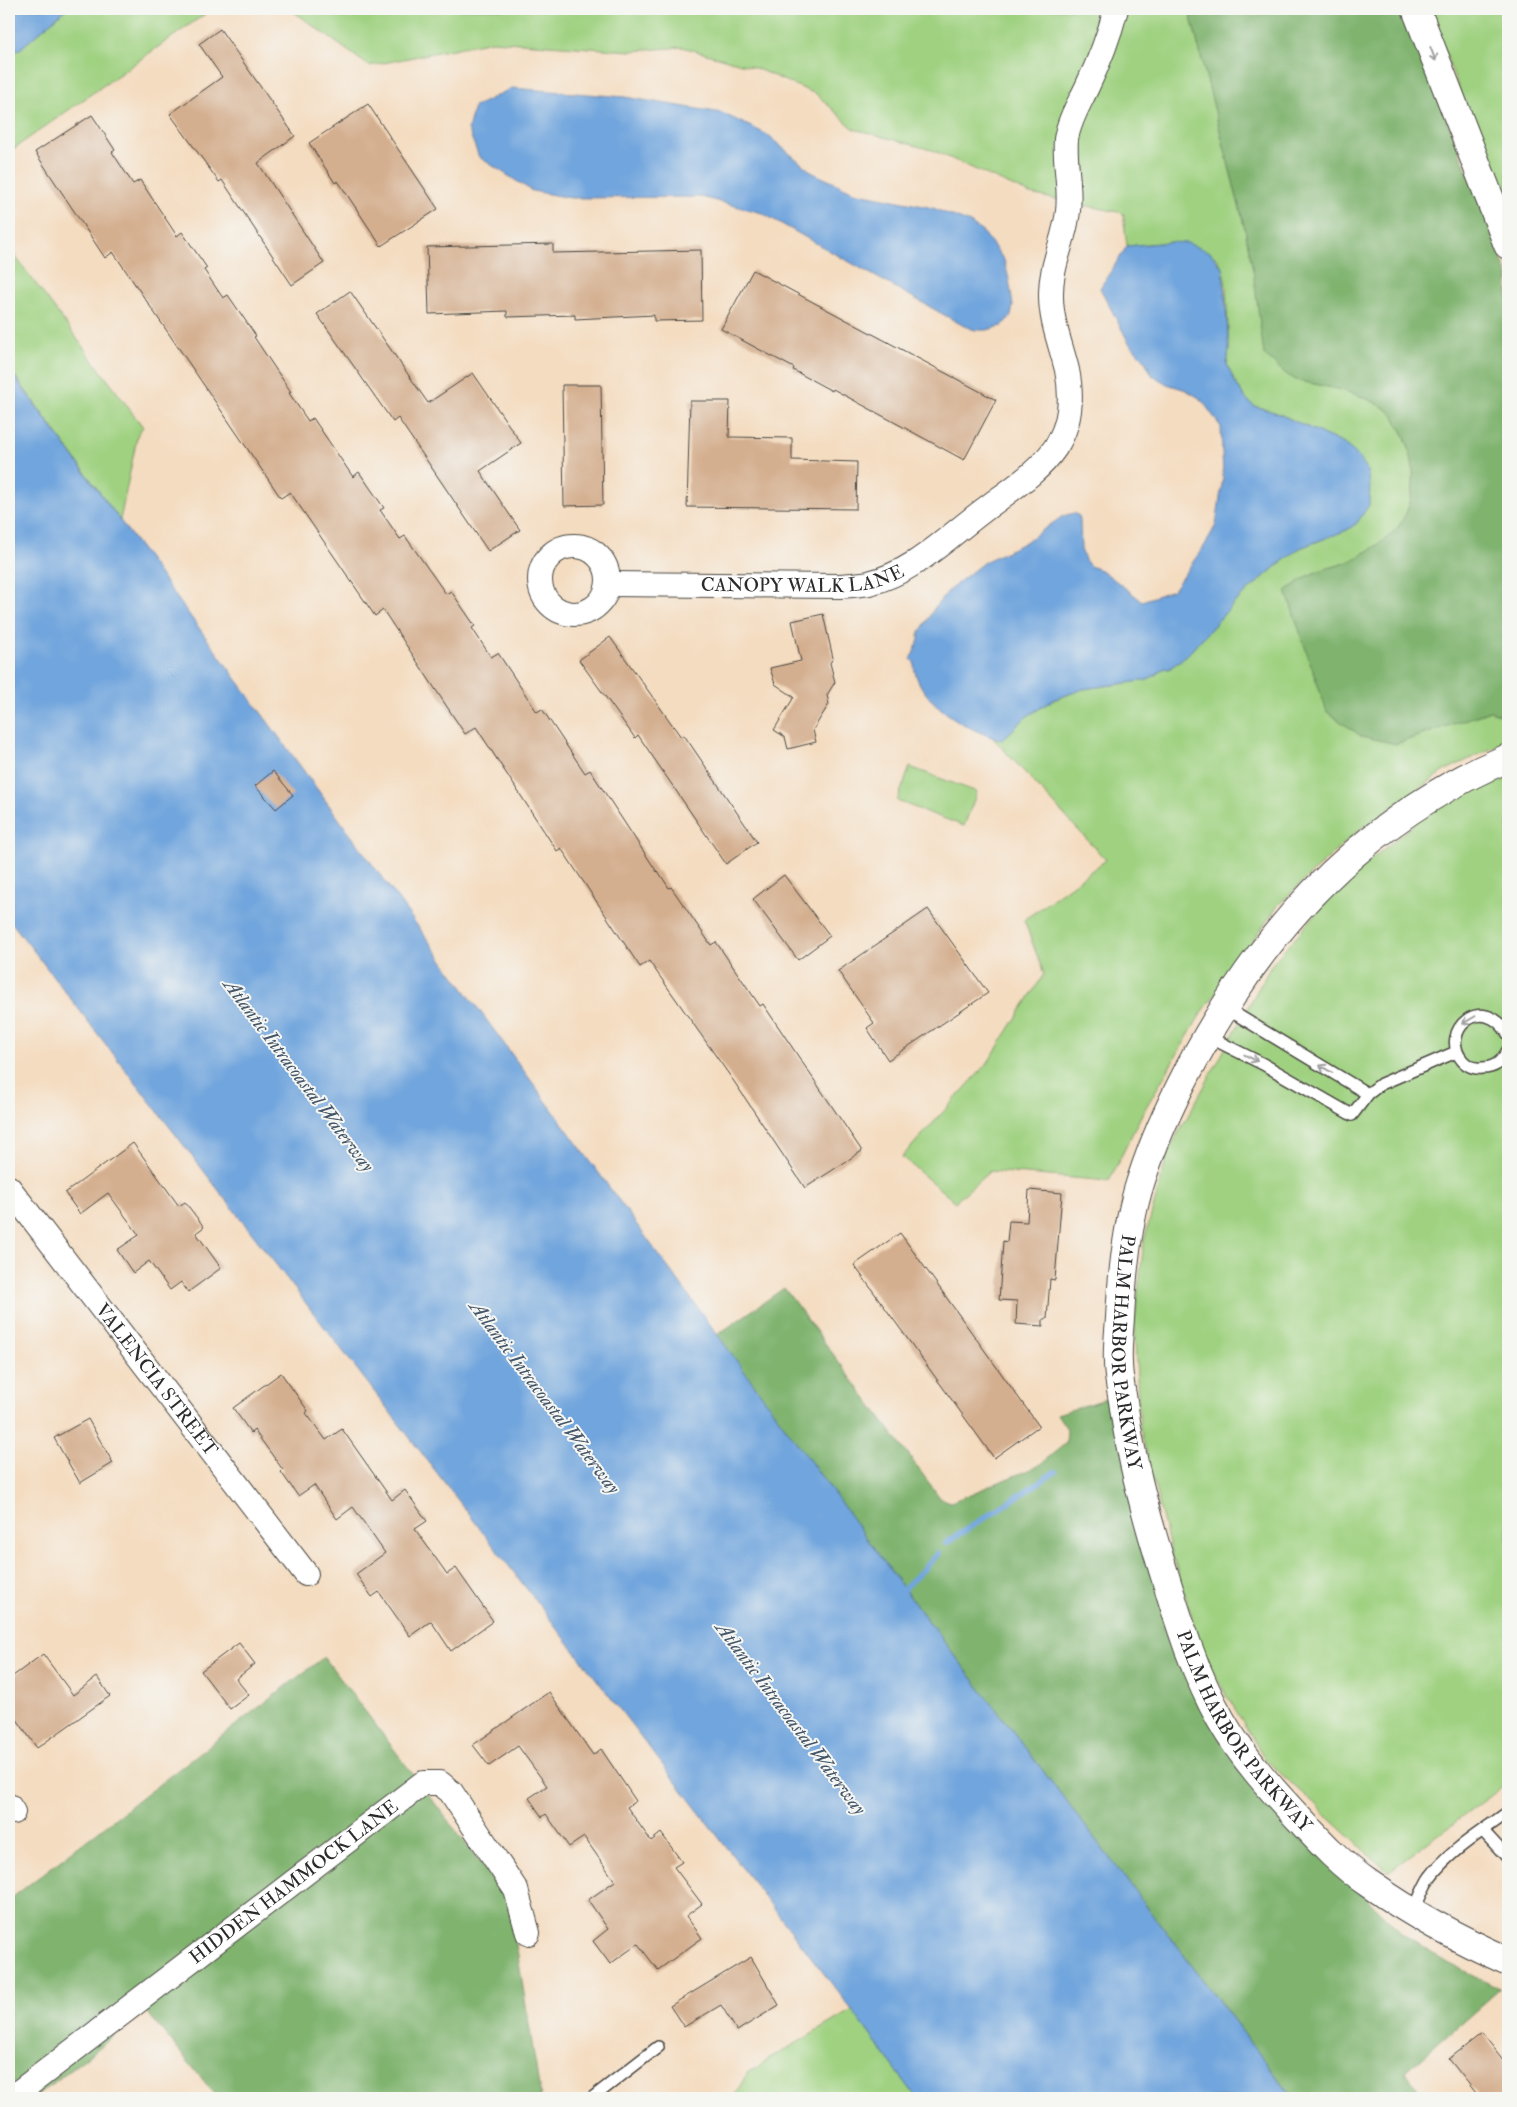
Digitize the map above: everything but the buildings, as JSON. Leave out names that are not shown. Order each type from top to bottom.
[{"type":"street","name":"CANOPY WALK LANE","points":[[608,584],[839,586],[867,583],[902,571],[918,562],[978,514],[1026,480],[1044,464],[1058,444],[1070,408],[1069,383],[1055,328],[1050,296],[1054,262],[1063,236],[1068,210],[1067,138],[1069,125],[1100,58],[1116,9]]},
{"type":"street","points":[[1416,9],[1508,245]]},
{"type":"street","name":"PALM HARBOR PARKWAY","points":[[1508,758],[1478,770],[1428,797],[1365,844],[1295,910],[1260,954],[1224,1007],[1165,1118],[1138,1190],[1122,1276],[1117,1362],[1128,1438],[1145,1512],[1183,1635],[1220,1719],[1275,1793],[1340,1861],[1446,1949],[1508,1980]]},
{"type":"street","name":"VALENCIA STREET","points":[[9,1188],[306,1574]]},
{"type":"street","name":"HIDDEN HAMMOCK LANE","points":[[11,2098],[423,1783],[440,1783],[450,1792],[516,1890],[528,1933]]},
{"type":"street","name":"PALM HARBOR PARKWAY","points":[[1411,1918],[1508,1961]]},
{"type":"lane","points":[[1224,1007],[1368,1094]]},
{"type":"lane","points":[[1508,1034],[1501,1022],[1488,1016],[1474,1016],[1462,1024],[1456,1036],[1456,1052],[1464,1062],[1476,1069],[1490,1068],[1502,1061],[1508,1050]]},
{"type":"lane","points":[[1207,1036],[1263,1064],[1352,1115],[1368,1094],[1381,1084],[1456,1052]]},
{"type":"lane","points":[[1411,1918],[1426,1884],[1438,1867],[1508,1812]]},
{"type":"lane","points":[[1483,1831],[1508,1858]]},
{"type":"lane","points":[[592,2098],[658,2047]]},
{"type":"green space","points":[[66,9],[212,9],[9,152],[9,56],[20,49]]},
{"type":"green space","points":[[290,9],[1189,9],[1245,229],[1253,270],[1296,380],[1357,395],[1380,405],[1391,413],[1405,438],[1413,468],[1411,499],[1406,514],[1398,527],[1387,538],[1348,562],[1313,574],[1286,591],[1302,636],[1396,744],[1490,711],[1508,717],[1508,741],[1444,771],[1355,833],[1279,904],[1199,1017],[1142,1114],[1109,1181],[990,1171],[955,1202],[902,1157],[987,1064],[1044,974],[1024,920],[1106,860],[992,737],[1002,740],[1026,717],[1053,700],[1083,689],[1148,680],[1165,668],[1169,669],[1188,654],[1235,602],[1275,567],[1300,548],[1347,530],[1357,523],[1344,444],[1277,413],[1254,406],[1245,398],[1235,382],[1227,365],[1229,349],[1226,286],[1223,268],[1217,258],[1171,242],[1127,246],[1123,213],[1030,194],[932,150],[854,129],[816,94],[755,68],[682,47],[632,51],[492,41],[369,66]]},
{"type":"green space","points":[[1189,9],[1404,9],[1508,276],[1508,717],[1490,711],[1396,744],[1361,736],[1327,712],[1286,591],[1302,579],[1348,562],[1363,554],[1387,538],[1398,527],[1406,514],[1411,499],[1413,468],[1410,452],[1394,417],[1380,405],[1345,391],[1296,380],[1264,355],[1253,270],[1245,229]]},
{"type":"green space","points":[[1428,9],[1508,9],[1508,215]]},
{"type":"green space","points":[[9,248],[143,427],[138,433],[120,520],[9,368]]},
{"type":"green space","points":[[910,767],[977,792],[964,826],[897,801]]},
{"type":"green space","points":[[1508,778],[1508,1783],[1388,1872],[1265,1759],[1205,1659],[1169,1544],[1140,1428],[1134,1327],[1144,1241],[1169,1150],[1272,964],[1342,884],[1427,813],[1480,788]]},
{"type":"green space","points":[[784,1288],[941,1499],[951,1502],[1038,1466],[1066,1443],[1067,1429],[1057,1414],[1109,1398],[1184,1666],[1361,1892],[1401,1932],[1442,1960],[1500,1989],[1406,2072],[1424,2098],[1293,2098],[904,1589],[717,1335]]},
{"type":"green space","points":[[324,1657],[509,1901],[541,2098],[218,2098],[146,2011],[34,2098],[9,2098],[9,1900]]},
{"type":"green space","points":[[852,2010],[917,2098],[733,2098],[748,2072]]},
{"type":"water","points":[[17,9],[66,9],[20,49],[9,56],[9,17]]},
{"type":"water","points":[[512,88],[625,97],[722,113],[766,134],[813,173],[854,192],[933,208],[970,223],[984,233],[1004,260],[1013,306],[1011,316],[1002,326],[987,330],[975,330],[964,326],[762,213],[701,197],[571,198],[532,191],[479,157],[468,129],[474,107]]},
{"type":"water","points":[[1171,242],[1187,243],[1210,252],[1223,268],[1229,349],[1227,365],[1245,398],[1254,406],[1277,413],[1344,444],[1355,453],[1366,467],[1370,485],[1369,505],[1357,523],[1347,530],[1300,548],[1275,567],[1235,602],[1188,654],[1169,669],[1165,668],[1148,680],[1083,689],[1053,700],[1026,717],[1002,740],[989,736],[959,722],[933,701],[923,689],[916,676],[914,662],[911,659],[919,640],[919,634],[935,607],[949,590],[984,562],[1024,543],[1063,516],[1074,513],[1080,519],[1081,549],[1085,560],[1090,566],[1103,571],[1142,601],[1173,590],[1205,545],[1216,525],[1223,477],[1221,427],[1201,399],[1152,375],[1144,359],[1129,343],[1100,288],[1127,246]]},
{"type":"water","name":"Atlantic Intracoastal Waterway","points":[[9,369],[904,1589],[1293,2098],[917,2098],[852,2010],[9,919]]},
{"type":"waterway","points":[[946,1543],[1055,1472]]},
{"type":"waterway","points":[[904,1589],[938,1554]]}]
